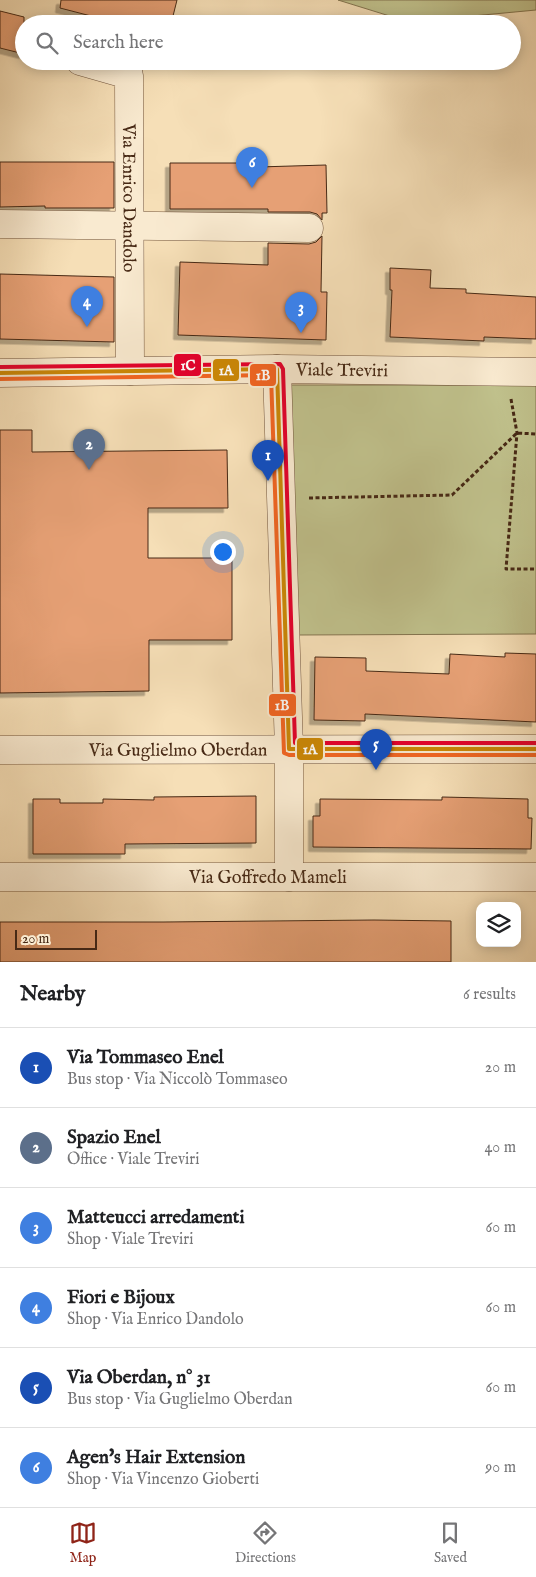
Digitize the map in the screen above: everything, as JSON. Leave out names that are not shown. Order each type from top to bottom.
[{"type":"street","name":"Via Enrico Dandolo","points":[[112,70],[129,75],[130,371]]},
{"type":"street","points":[[0,224],[309,228]]},
{"type":"street","points":[[278,369],[289,750],[289,877]]},
{"type":"street","name":"Viale Treviri","points":[[0,373],[278,369],[536,372]]},
{"type":"street","name":"Via Guglielmo Oberdan","points":[[0,750],[536,749]]},
{"type":"street","name":"Via Goffredo Mameli","points":[[0,877],[536,877]]},
{"type":"path","points":[[507,371],[517,433],[506,568],[536,569]]},
{"type":"path","points":[[282,498],[452,495],[517,433],[536,434]]},
{"type":"green space","points":[[338,0],[536,0],[536,10],[483,15],[386,15]]},
{"type":"green space","points":[[288,385],[536,385],[536,634],[298,635]]},
{"type":"building","points":[[61,0],[177,0],[173,15],[87,15],[60,8]]},
{"type":"building","points":[[0,11],[16,15],[15,52],[0,48]]},
{"type":"building","points":[[0,162],[114,162],[114,208],[0,207]]},
{"type":"building","points":[[170,163],[258,163],[258,167],[326,165],[327,213],[322,213],[322,220],[317,214],[310,212],[268,212],[268,209],[170,209]]},
{"type":"building","points":[[322,236],[321,292],[327,292],[326,340],[178,335],[180,262],[268,265],[268,243],[309,244],[316,242]]},
{"type":"building","points":[[390,268],[431,270],[430,288],[466,289],[466,293],[536,297],[536,339],[484,337],[484,341],[390,337],[392,290],[390,290]]},
{"type":"building","points":[[0,274],[114,277],[114,342],[0,339]]},
{"type":"building","points":[[0,430],[32,430],[32,452],[227,450],[228,508],[148,508],[148,558],[232,558],[232,640],[149,640],[149,691],[0,693]]},
{"type":"building","points":[[505,653],[536,654],[536,722],[365,714],[365,721],[314,720],[315,657],[366,658],[366,671],[449,674],[450,654],[505,657]]},
{"type":"building","points":[[256,796],[256,843],[125,844],[125,854],[33,854],[33,799],[60,799],[60,803],[103,803],[103,799],[154,800],[154,797]]},
{"type":"building","points":[[442,797],[528,799],[528,818],[532,818],[531,849],[313,847],[313,816],[320,816],[320,799],[442,800]]},
{"type":"building","points":[[451,921],[451,962],[0,962],[0,922]]},
{"type":"transit line","name":"1C","points":[[0,367],[280,364],[283,369],[295,743],[536,743]]},
{"type":"transit line","name":"1A","points":[[0,373],[277,369],[289,749],[536,749]]},
{"type":"transit line","name":"1B","points":[[0,379],[271,375],[284,753],[289,755],[536,755]]},
{"type":"place","name":"Agen's Hair Extension","points":[[252,188]]},
{"type":"place","name":"Fiori e Bijoux","points":[[87,327]]},
{"type":"place","name":"Matteucci arredamenti","points":[[301,333]]},
{"type":"place","name":"Spazio Enel","points":[[89,470]]},
{"type":"place","name":"Via Tommaseo Enel","points":[[268,481]]},
{"type":"place","name":"Via Oberdan, n° 31","points":[[376,770]]}]
